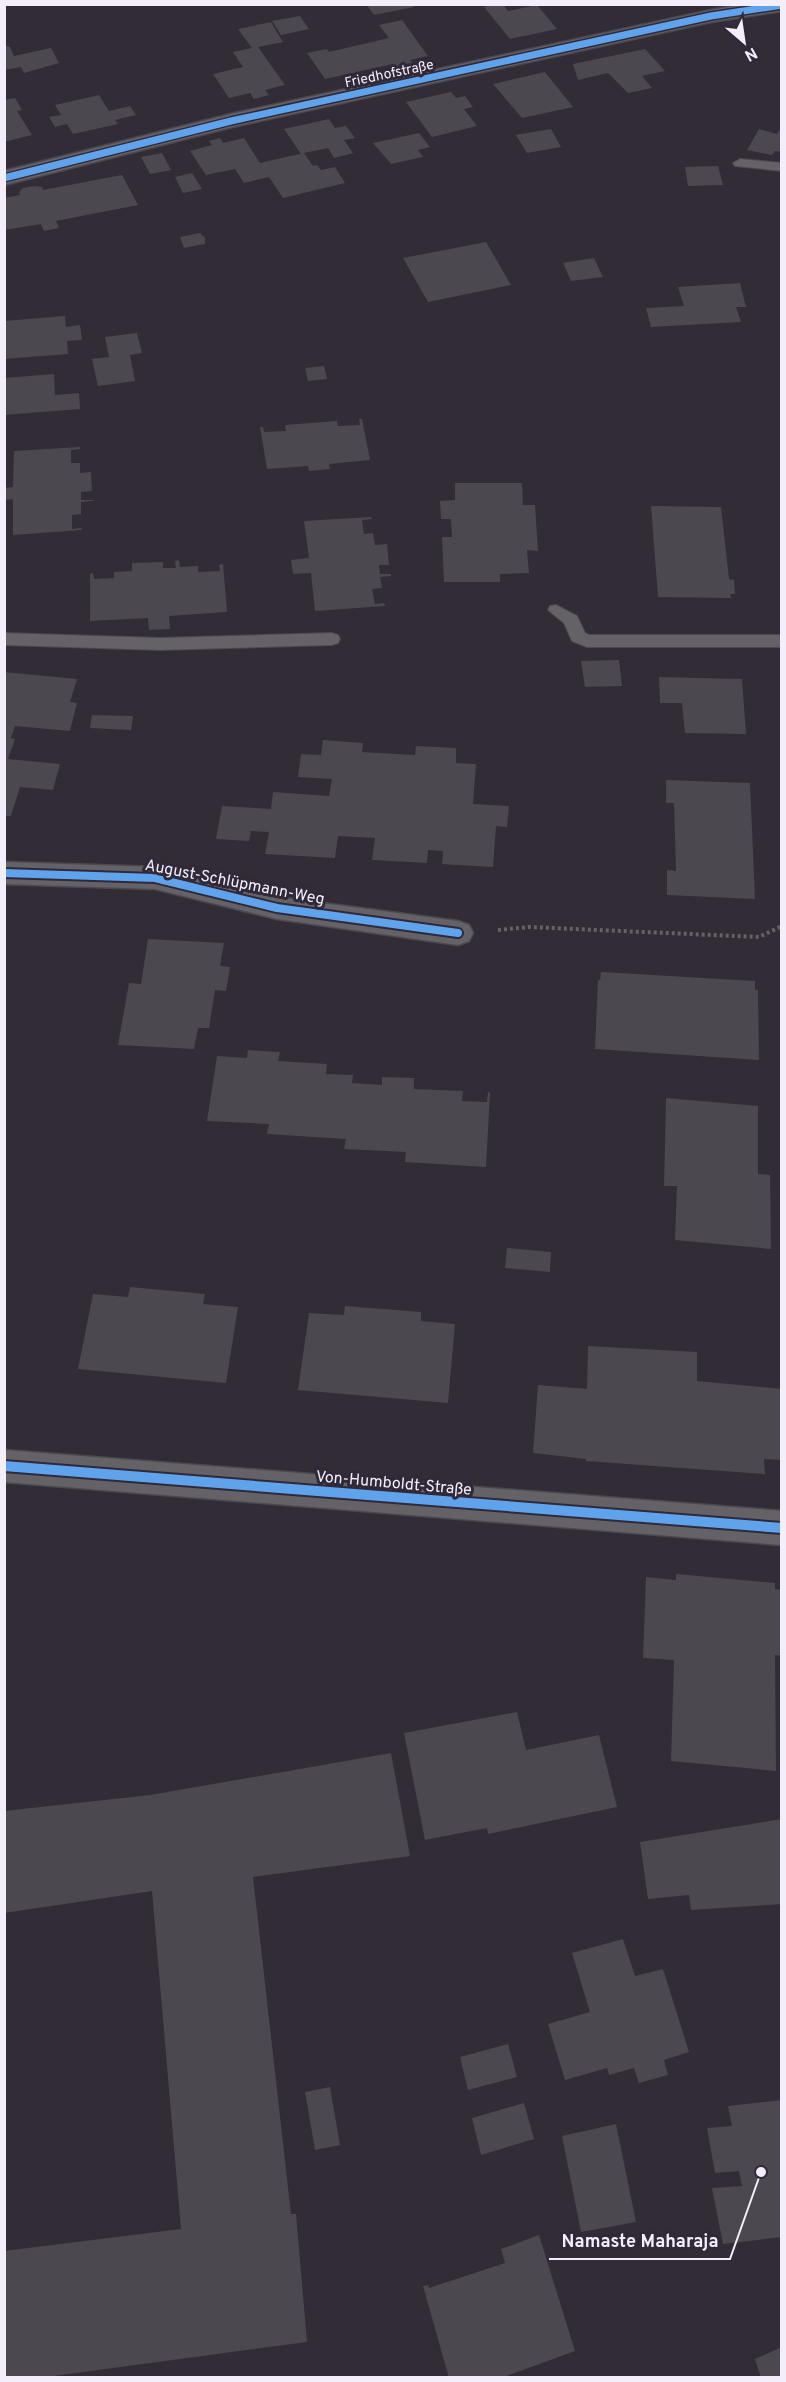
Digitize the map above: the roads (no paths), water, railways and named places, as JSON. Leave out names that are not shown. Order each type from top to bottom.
[{"type":"street","name":"Friedhofstraße","points":[[4,178],[243,118],[711,15],[782,5]]},
{"type":"street","name":"August-Schlüpmann-Weg","points":[[4,873],[155,878],[278,908],[458,933]]},
{"type":"street","name":"Von-Humboldt-Straße","points":[[4,1466],[782,1528]]},
{"type":"lane","points":[[740,163],[782,167]]},
{"type":"lane","points":[[556,610],[571,620],[578,637],[588,641],[782,641]]},
{"type":"lane","points":[[4,639],[160,644],[332,639]]},
{"type":"place","name":"Namaste Maharaja","points":[[761,2172]]}]
